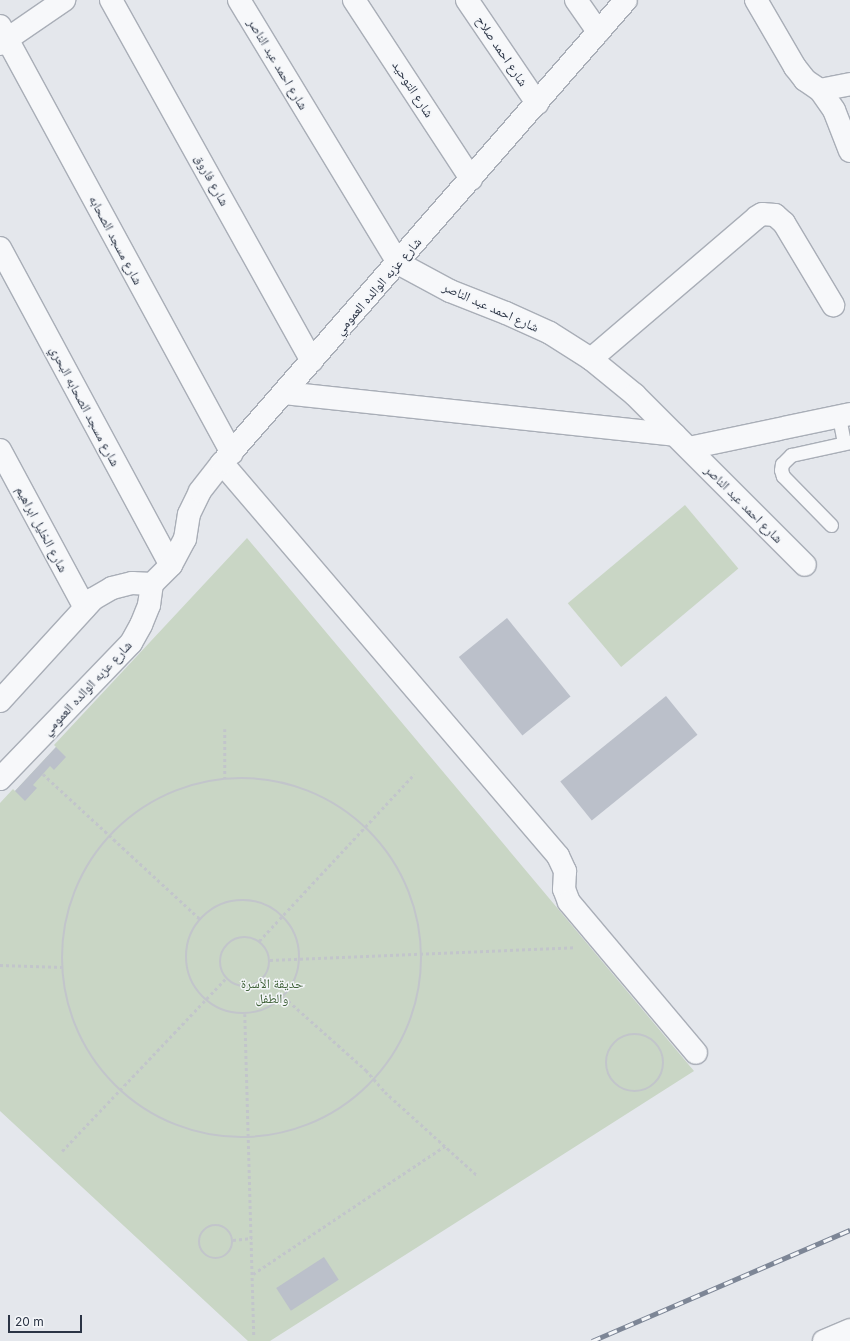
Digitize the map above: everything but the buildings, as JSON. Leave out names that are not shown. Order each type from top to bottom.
[{"type":"street","points":[[2,37],[64,0]]},
{"type":"street","name":"شارع فاروق","points":[[111,0],[312,361]]},
{"type":"street","name":"شارع احمد عبد الناصر","points":[[239,0],[398,263],[450,291],[506,313],[550,333],[591,358],[635,395],[805,565]]},
{"type":"street","name":"شارع التوحيد","points":[[354,0],[471,179]]},
{"type":"street","name":"شارع احمد صلاح","points":[[467,0],[537,102]]},
{"type":"street","points":[[576,0],[598,32]]},
{"type":"street","name":"شارع عزبه الوالده العمومي","points":[[0,779],[130,643],[146,612],[152,584],[171,564],[185,539],[189,514],[200,491],[227,458],[626,0]]},
{"type":"street","points":[[756,0],[795,67],[805,80],[820,90],[839,119],[850,150]]},
{"type":"street","name":"شارع مسجد الصحابه","points":[[2,37],[227,458],[558,856],[565,871],[564,889],[569,902],[696,1053]]},
{"type":"street","points":[[820,90],[850,84]]},
{"type":"street","points":[[591,358],[762,214],[775,215],[784,224],[833,305]]},
{"type":"street","name":"شارع مسجد الصحابه البحري","points":[[0,248],[171,564]]},
{"type":"street","points":[[284,393],[682,442],[845,415]]},
{"type":"street","name":"شارع الخليل ابراهيم","points":[[0,450],[85,608]]},
{"type":"street","points":[[0,701],[93,599],[112,588],[132,583],[152,584]]},
{"type":"street","points":[[824,1341],[850,1330]]},
{"type":"lane","points":[[831,525],[783,476],[782,464],[791,456],[847,442],[845,415]]},
{"type":"path","points":[[225,729],[225,778]]},
{"type":"path","points":[[43,774],[200,919]]},
{"type":"path","points":[[259,941],[282,914],[414,774]]},
{"type":"path","points":[[225,778],[290,784],[328,800],[366,826],[390,854],[409,887],[421,929],[423,952],[423,975],[415,1015],[398,1051],[376,1081],[338,1112],[316,1124],[273,1136],[247,1137],[205,1133],[180,1126],[168,1122],[118,1091],[104,1077],[92,1060],[81,1039],[67,995],[63,967],[69,906],[83,868],[107,833],[145,806],[167,795],[194,785],[225,778]]},
{"type":"path","points":[[240,900],[256,901],[270,906],[282,914],[292,927],[299,942],[301,958],[299,972],[293,986],[284,997],[273,1006],[259,1012],[245,1014],[230,1013],[217,1008],[205,999],[195,988],[189,975],[186,960],[187,946],[192,932],[200,919],[212,909],[225,902],[240,900]]},
{"type":"path","points":[[240,937],[250,937],[259,941],[265,946],[270,960],[267,975],[255,985],[247,987],[239,986],[226,978],[221,969],[220,958],[224,949],[231,941],[240,937]]},
{"type":"path","points":[[270,960],[423,952],[578,947]]},
{"type":"path","points":[[0,965],[63,967]]},
{"type":"path","points":[[62,1150],[226,978]]},
{"type":"path","points":[[284,997],[376,1081],[385,1092],[478,1176]]},
{"type":"path","points":[[245,1014],[247,1137],[252,1238],[254,1337]]},
{"type":"path","points":[[632,1034],[642,1035],[651,1039],[658,1046],[663,1060],[661,1075],[655,1083],[647,1089],[637,1092],[627,1091],[618,1087],[611,1080],[606,1070],[606,1060],[611,1046],[622,1036],[632,1034]]},
{"type":"path","points":[[253,1274],[445,1146]]},
{"type":"path","points":[[212,1225],[226,1228],[233,1240],[230,1252],[226,1257],[219,1260],[212,1260],[206,1257],[199,1246],[201,1233],[212,1225]]},
{"type":"path","points":[[233,1240],[252,1238]]},
{"type":"green space","points":[[685,505],[738,569],[621,667],[568,603]]},
{"type":"green space","name":"حديقة الأسرة والطفل","points":[[247,538],[694,1071],[270,1341],[248,1341],[0,1111],[0,803],[13,789],[15,791],[56,747],[54,745]]},
{"type":"railway","points":[[592,1341],[850,1230]]}]
